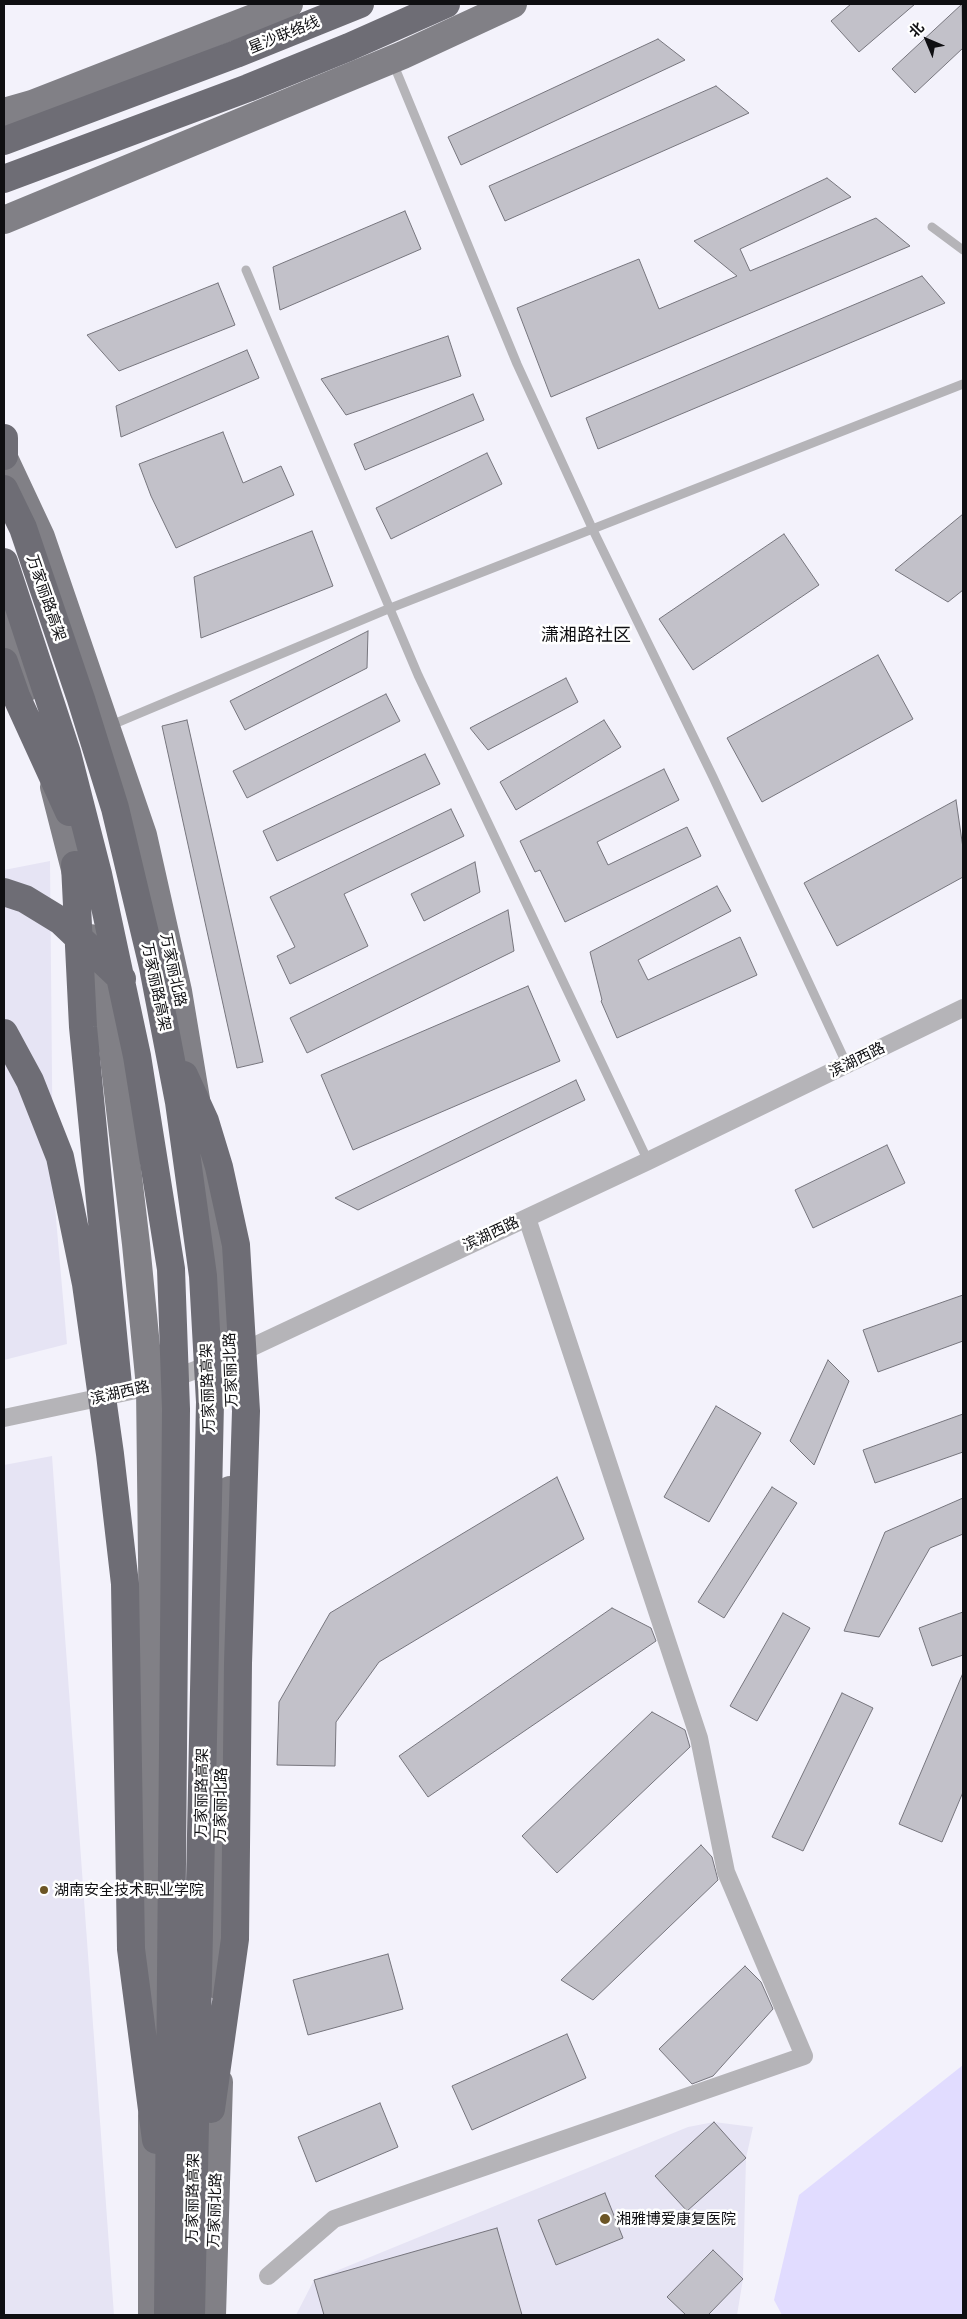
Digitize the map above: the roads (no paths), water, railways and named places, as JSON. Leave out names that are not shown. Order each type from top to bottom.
[{"type":"highway","name":"星沙联络线","points":[[75,113],[236,54],[360,4]]},
{"type":"highway","points":[[4,179],[340,51],[446,4]]},
{"type":"highway","points":[[4,132],[75,113]]},
{"type":"highway","points":[[4,141],[75,113]]},
{"type":"highway","points":[[4,198],[146,126]]},
{"type":"highway","points":[[4,438],[4,457]]},
{"type":"highway","name":"万家丽路高架","points":[[4,488],[23,528],[81,699],[115,808],[153,967],[179,1102],[203,1276],[210,1402],[180,2238],[168,2315]]},
{"type":"highway","name":"万家丽路高架","points":[[4,562],[67,753],[86,869],[137,1056],[171,1269],[176,1419],[180,2238],[191,2315]]},
{"type":"highway","points":[[4,662],[86,869],[83,1027],[124,1449],[131,1949],[180,2238]]},
{"type":"highway","points":[[4,892],[25,899],[61,921],[106,961],[150,1009],[176,1056],[205,1121],[219,1167],[236,1245],[246,1411],[238,1663],[235,1939],[180,2238]]},
{"type":"highway","points":[[4,1034],[30,1081],[60,1157],[86,1284],[110,1454],[125,1584]]},
{"type":"main road","points":[[4,112],[32,104],[289,4]]},
{"type":"main road","points":[[4,220],[392,60],[513,4]]},
{"type":"main road","name":"万家丽北路","points":[[4,457],[41,537],[143,834],[178,991],[214,1210],[233,1356],[233,1406],[222,1689],[218,2113],[212,2315]]},
{"type":"main road","points":[[4,621],[86,869],[113,1050],[136,1244],[150,1387],[153,1634],[152,2315]]},
{"type":"street","name":"滨湖西路","points":[[4,1418],[150,1387],[233,1356],[648,1161],[963,1008]]},
{"type":"street","points":[[268,2276],[334,2218],[804,2056],[726,1872],[699,1738],[527,1218]]},
{"type":"lane","points":[[392,60],[517,364],[593,530],[713,777],[847,1065]]},
{"type":"lane","points":[[932,226],[963,250]]},
{"type":"lane","points":[[246,270],[388,609],[648,1161]]},
{"type":"lane","points":[[109,726],[388,609],[963,384]]},
{"type":"place","name":"湖南安全技术职业学院","points":[[44,1890]]},
{"type":"place","name":"湘雅博爱康复医院","points":[[605,2219]]},
{"type":"district","name":"潇湘路社区","points":[[586,636]]}]
